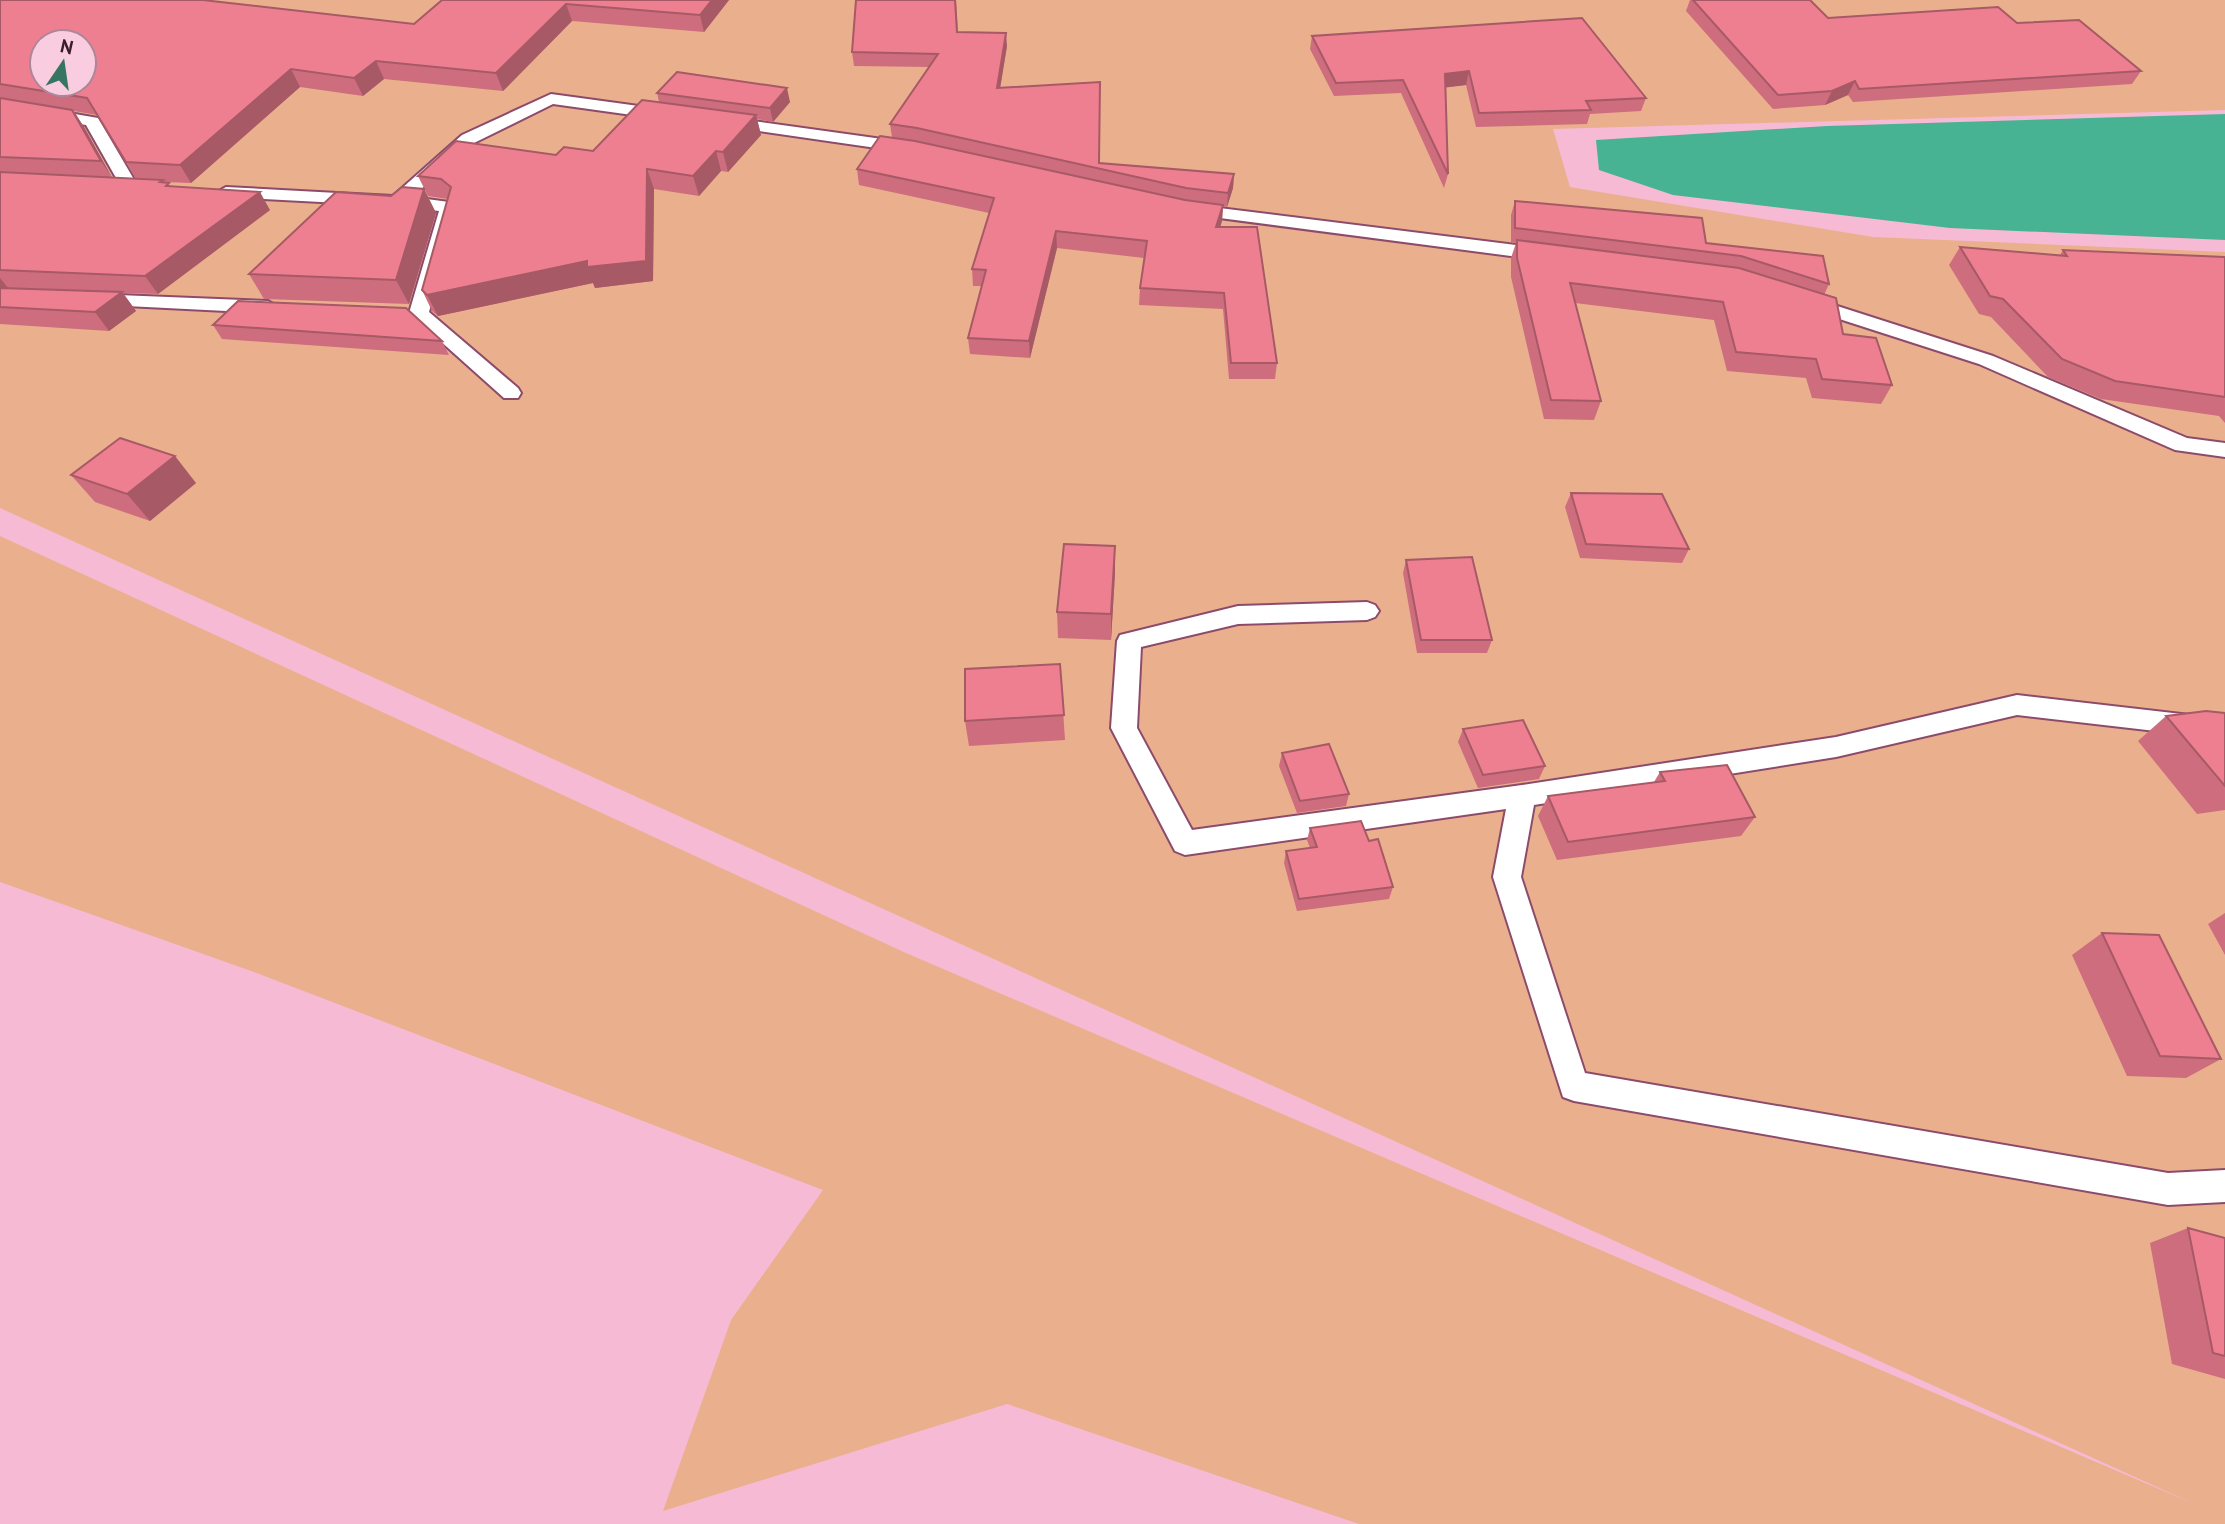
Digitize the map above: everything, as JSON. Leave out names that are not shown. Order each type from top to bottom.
[{"type":"lane","points":[[397,201],[468,139],[551,99],[931,152]]},
{"type":"lane","points":[[0,106],[92,121],[137,188],[104,187]]},
{"type":"lane","points":[[210,192],[397,201],[449,207],[412,313],[511,393]]},
{"type":"lane","points":[[1171,206],[1569,258]]},
{"type":"lane","points":[[1787,296],[1986,360],[2183,446],[2225,450]]},
{"type":"lane","points":[[76,300],[282,308]]},
{"type":"lane","points":[[1367,611],[1238,615],[1129,640],[1124,728],[1185,843],[1522,796],[1836,747],[2017,705],[2225,729]]},
{"type":"lane","points":[[1522,796],[1507,877],[1574,1086],[2168,1189],[2225,1186]]},
{"type":"shaded area","points":[[0,0],[2225,0],[2225,110],[1553,129],[1570,187],[1873,237],[2225,252],[2225,1524],[1359,1524],[1007,1404],[663,1511],[731,1320],[823,1190],[254,972],[0,882],[0,536],[906,953],[2192,1503],[0,508]]},
{"type":"shaded area","points":[[2225,114],[2225,240],[1950,228],[1673,195],[1599,170],[1596,140],[1827,126]]},
{"type":"building","points":[[0,0],[203,0],[414,24],[442,0],[712,0],[700,15],[566,4],[496,73],[376,61],[354,78],[291,69],[180,165],[126,162],[87,98],[98,98],[98,28],[28,28],[28,89],[0,84]]},
{"type":"building","points":[[856,0],[955,0],[957,32],[1006,33],[997,88],[1100,82],[1099,163],[1234,174],[1228,193],[1186,188],[890,124],[938,54],[852,52]]},
{"type":"building","points":[[1693,0],[1810,0],[1828,18],[1998,7],[2017,23],[2079,20],[2141,71],[1859,89],[1855,81],[1832,91],[1778,95]]},
{"type":"building","points":[[1582,18],[1646,98],[1586,101],[1591,110],[1479,113],[1469,71],[1445,74],[1448,174],[1403,80],[1336,83],[1312,36]]},
{"type":"building","points":[[677,72],[787,88],[770,108],[657,93]]},
{"type":"building","points":[[0,98],[72,110],[101,161],[0,157]]},
{"type":"building","points":[[642,100],[756,115],[723,152],[716,151],[693,176],[647,169],[646,261],[587,267],[587,261],[427,295],[422,290],[451,187],[441,179],[418,176],[456,141],[556,155],[564,147],[593,151]]},
{"type":"building","points":[[880,136],[915,141],[1185,200],[1223,205],[1216,227],[1257,227],[1277,363],[1231,363],[1224,293],[1140,288],[1147,241],[1056,231],[1029,341],[968,338],[986,270],[972,269],[994,198],[857,169]]},
{"type":"building","points":[[0,172],[163,180],[160,182],[169,183],[166,186],[260,192],[145,276],[0,270]]},
{"type":"building","points":[[402,187],[424,189],[396,280],[249,274],[336,192],[391,196]]},
{"type":"building","points":[[1515,201],[1702,218],[1706,243],[1823,256],[1829,284],[1741,256],[1515,228]]},
{"type":"building","points":[[1517,240],[1739,268],[1836,298],[1843,334],[1876,338],[1892,385],[1822,379],[1816,359],[1736,352],[1723,302],[1570,283],[1601,401],[1551,400],[1517,258]]},
{"type":"building","points":[[1960,247],[2067,256],[2063,250],[2225,257],[2225,397],[2115,381],[2062,359],[2003,299],[1990,296]]},
{"type":"building","points":[[0,288],[122,292],[95,312],[0,307]]},
{"type":"building","points":[[238,301],[406,308],[442,341],[213,325]]},
{"type":"building","points":[[120,438],[175,456],[127,494],[71,475]]},
{"type":"building","points":[[1571,493],[1662,494],[1689,549],[1586,544]]},
{"type":"building","points":[[1064,544],[1115,546],[1111,614],[1057,612]]},
{"type":"building","points":[[1472,557],[1492,640],[1421,640],[1406,560]]},
{"type":"building","points":[[1060,664],[1064,715],[965,721],[965,669]]},
{"type":"building","points":[[2206,711],[2225,713],[2225,786],[2166,716]]},
{"type":"building","points":[[1523,720],[1545,766],[1483,775],[1463,729]]},
{"type":"building","points":[[1329,744],[1349,794],[1300,801],[1282,753]]},
{"type":"building","points":[[1727,765],[1755,817],[1568,842],[1548,796],[1665,781],[1660,772]]},
{"type":"building","points":[[1361,821],[1369,841],[1378,839],[1393,887],[1299,899],[1286,851],[1317,847],[1310,828]]},
{"type":"building","points":[[2102,933],[2159,935],[2221,1059],[2160,1056]]},
{"type":"building","points":[[2188,1228],[2225,1238],[2225,1356],[2213,1353]]}]
